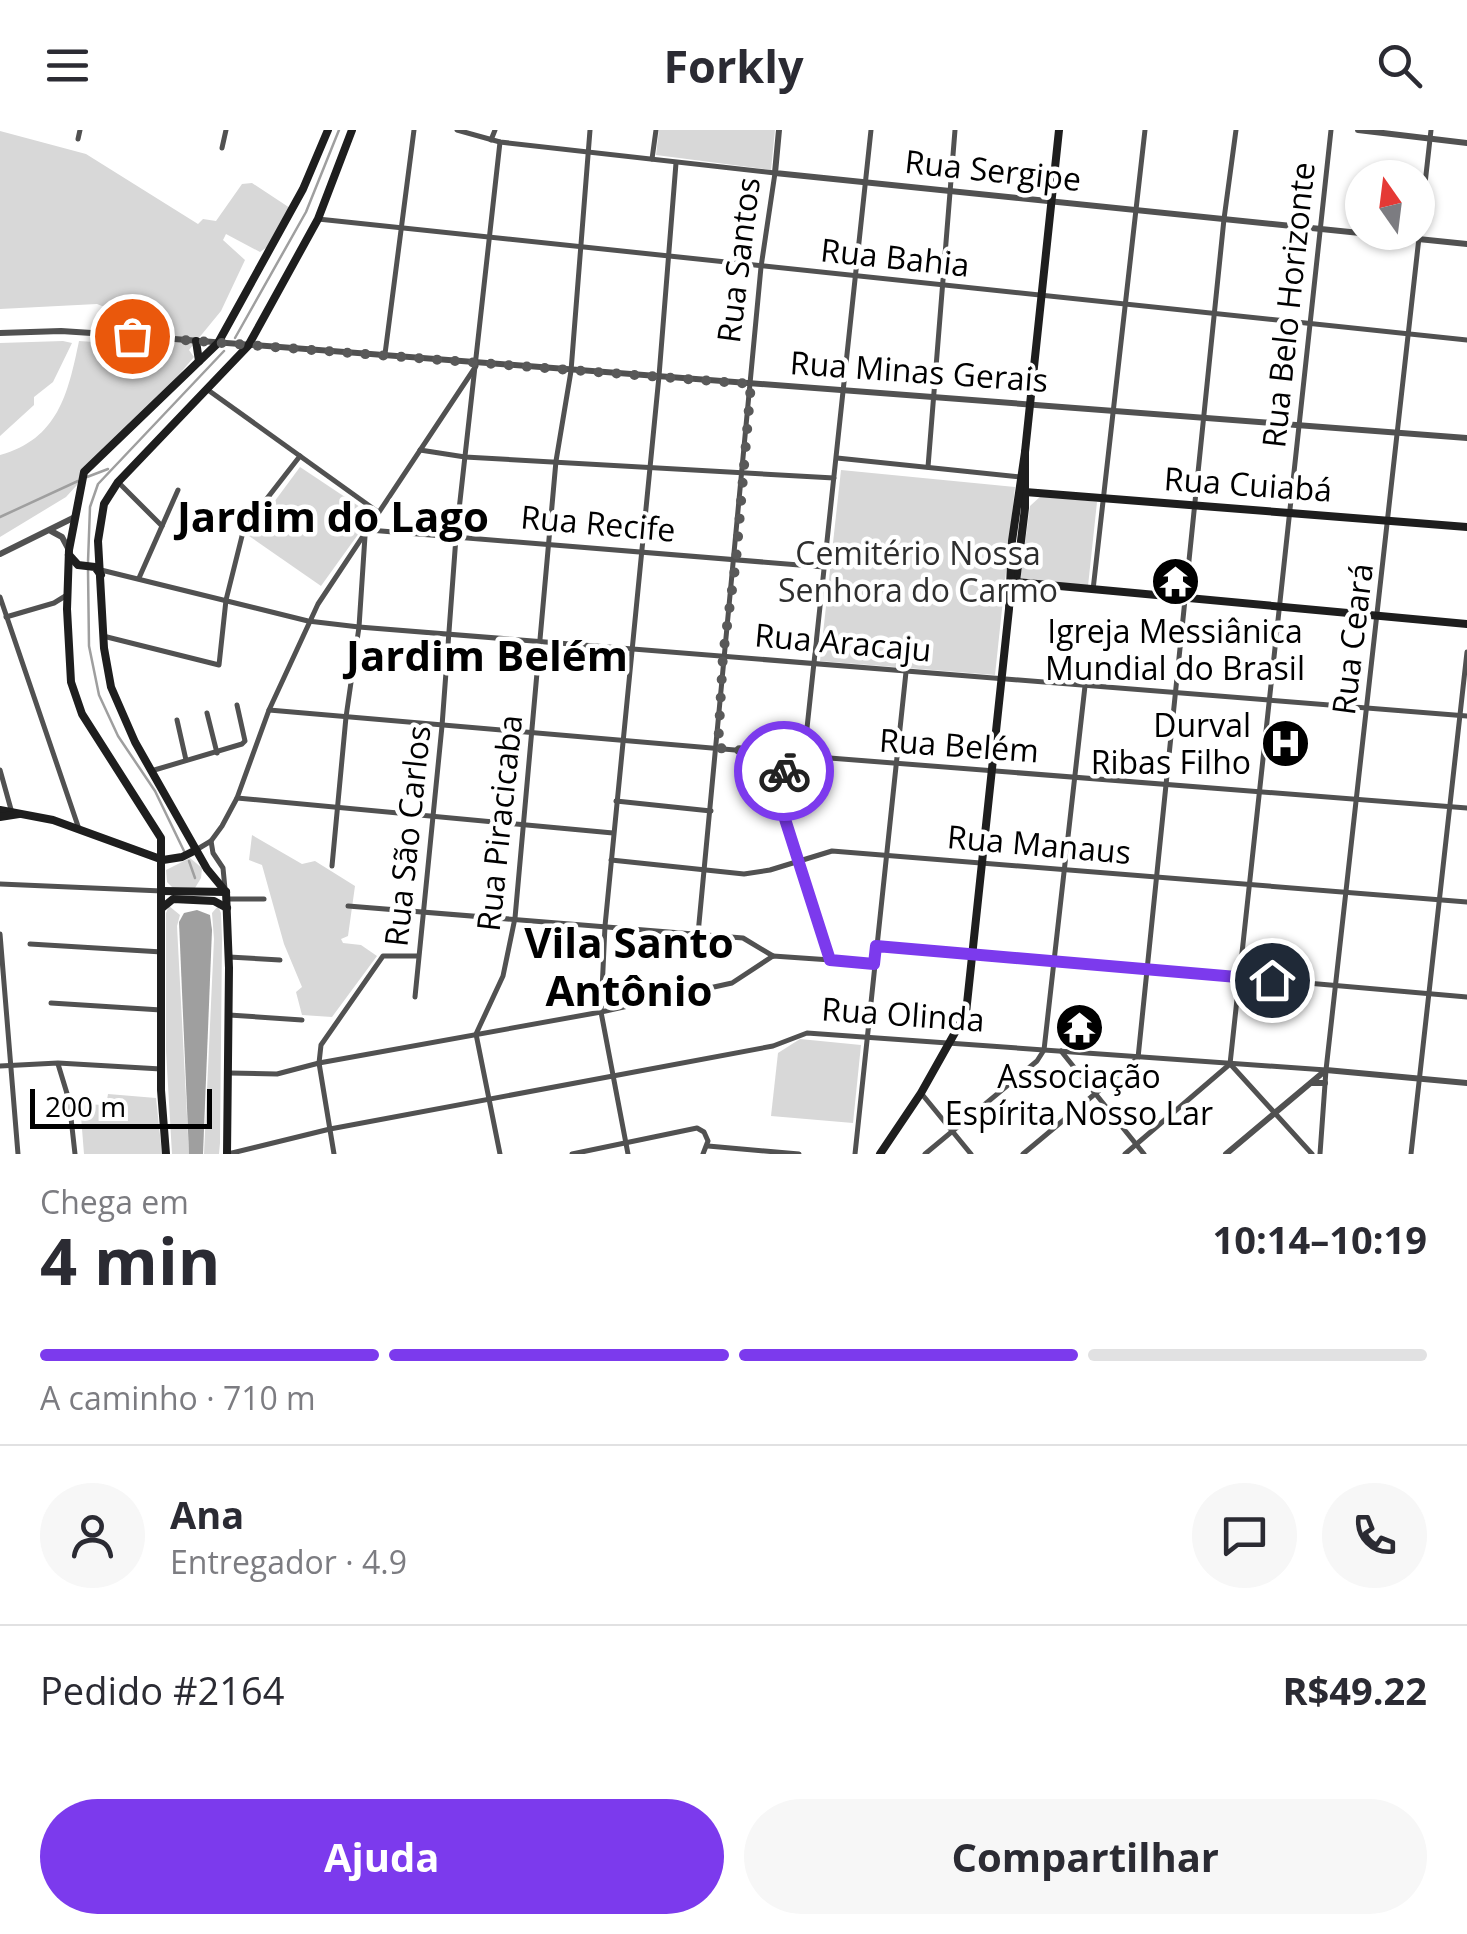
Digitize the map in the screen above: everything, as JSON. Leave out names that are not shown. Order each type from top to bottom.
[{"type":"main road","points":[[166,1154],[161,1069],[161,838],[78,706],[70,668],[69,553],[87,467],[218,343],[303,189],[328,130]]},
{"type":"main road","points":[[228,1154],[226,900],[151,771],[113,695],[103,636],[98,541],[102,512],[118,482],[248,346],[318,219],[352,130]]},
{"type":"main road","points":[[1008,608],[1016,582],[1025,508],[1025,452],[1060,130]]},
{"type":"main road","points":[[196,341],[198,362]]},
{"type":"main road","points":[[880,1154],[951,1044],[966,1013],[1012,541],[1023,484]]},
{"type":"main road","name":"Rua Cuiabá","points":[[1023,484],[1039,492],[1467,527]]},
{"type":"main road","points":[[1015,518],[1039,492]]},
{"type":"main road","points":[[1012,541],[1012,575],[1016,582]]},
{"type":"main road","points":[[69,553],[79,565]]},
{"type":"main road","points":[[68,571],[79,565],[98,568]]},
{"type":"main road","points":[[1016,582],[1467,624]]},
{"type":"main road","points":[[0,813],[54,820],[142,855],[163,860],[182,857]]},
{"type":"main road","points":[[142,855],[161,838]]},
{"type":"main road","points":[[162,876],[196,850]]},
{"type":"main road","points":[[142,855],[162,876]]},
{"type":"main road","points":[[199,892],[207,869]]},
{"type":"main road","points":[[162,891],[199,892],[226,900]]},
{"type":"main road","points":[[162,908],[173,899],[226,900]]},
{"type":"street","points":[[78,139],[80,130]]},
{"type":"street","points":[[222,148],[226,130]]},
{"type":"street","points":[[385,357],[414,130]]},
{"type":"street","name":"Rua Sergipe","points":[[457,130],[500,142],[587,153],[1345,232]]},
{"type":"street","points":[[492,140],[495,130]]},
{"type":"street","name":"Rua Piracicaba","points":[[476,1034],[503,976],[514,918],[556,461],[571,371],[590,130]]},
{"type":"street","points":[[652,159],[656,130]]},
{"type":"street","name":"Rua Santos","points":[[698,934],[718,748],[723,655],[736,561],[741,473],[779,130]]},
{"type":"street","points":[[804,756],[871,130]]},
{"type":"street","points":[[928,468],[955,130]]},
{"type":"street","points":[[1093,590],[1145,130]]},
{"type":"street","points":[[1023,1154],[1138,1058],[1163,784],[1236,130]]},
{"type":"street","name":"Rua Belo Horizonte","points":[[1230,1064],[1331,130]]},
{"type":"street","points":[[1358,130],[1431,134],[1467,143]]},
{"type":"street","name":"Rua Ceará","points":[[1428,160],[1431,134]]},
{"type":"street","name":"Rua São Carlos","points":[[415,997],[456,536],[500,142]]},
{"type":"street","points":[[628,1154],[601,1012],[605,926],[676,163]]},
{"type":"street","name":"Rua Bahia","points":[[318,219],[1467,340]]},
{"type":"street","name":"Rua Sergipe","points":[[1435,241],[1467,244]]},
{"type":"street","name":"Rua Ceará","points":[[1320,1154],[1326,1070],[1419,250]]},
{"type":"street","name":"Rua Minas Gerais","points":[[0,333],[61,331],[1467,438]]},
{"type":"street","points":[[196,850],[222,826],[236,798],[308,621],[477,364]]},
{"type":"street","points":[[208,390],[378,512]]},
{"type":"street","points":[[420,450],[466,457],[834,478]]},
{"type":"street","points":[[103,636],[218,665],[226,600],[244,528],[300,456]]},
{"type":"street","name":"Rua Cuiabá","points":[[837,458],[1023,484]]},
{"type":"street","points":[[118,482],[162,526]]},
{"type":"street","points":[[139,578],[178,490]]},
{"type":"street","points":[[0,554],[75,517]]},
{"type":"street","points":[[50,531],[62,537],[69,553]]},
{"type":"street","points":[[332,866],[346,717],[360,627],[366,531]]},
{"type":"street","name":"Rua Recife","points":[[366,531],[824,567]]},
{"type":"street","name":"Rua Aracaju","points":[[98,568],[308,621],[360,627],[1464,715]]},
{"type":"street","points":[[6,616],[54,603],[67,594]]},
{"type":"street","points":[[0,598],[80,829]]},
{"type":"street","points":[[54,603],[67,609]]},
{"type":"street","points":[[1411,1154],[1464,715],[1467,652]]},
{"type":"street","points":[[855,1154],[906,672]]},
{"type":"street","points":[[925,1154],[1038,1061],[1044,1050],[1085,686]]},
{"type":"street","points":[[151,771],[239,747],[245,741],[237,704]]},
{"type":"street","name":"Rua Belém","points":[[269,710],[1467,808]]},
{"type":"street","points":[[208,713],[217,754]]},
{"type":"street","points":[[177,720],[186,760]]},
{"type":"street","points":[[785,755],[784,816],[830,960]]},
{"type":"street","points":[[0,770],[15,814]]},
{"type":"street","points":[[236,798],[613,833]]},
{"type":"street","points":[[616,801],[711,811]]},
{"type":"street","points":[[210,841],[223,868],[226,900],[264,900]]},
{"type":"street","name":"Rua Manaus","points":[[610,860],[744,874],[832,851],[1467,902]]},
{"type":"street","points":[[0,884],[162,891]]},
{"type":"street","points":[[348,906],[743,938],[773,956],[874,964]]},
{"type":"street","points":[[0,934],[18,1154]]},
{"type":"street","points":[[30,944],[162,952]]},
{"type":"street","points":[[876,946],[1467,997]]},
{"type":"street","points":[[229,956],[280,960]]},
{"type":"street","points":[[334,1154],[319,1063],[320,1045],[383,956],[418,956]]},
{"type":"street","points":[[229,1073],[277,1074],[732,984],[773,956]]},
{"type":"street","points":[[51,1003],[161,1010]]},
{"type":"street","points":[[229,1015],[302,1020]]},
{"type":"street","name":"Rua Olinda","points":[[228,1154],[330,1129],[773,1046],[807,1033],[1467,1083]]},
{"type":"street","points":[[476,1034],[500,1154]]},
{"type":"street","points":[[1061,1052],[1144,1154]]},
{"type":"street","points":[[58,1063],[69,1100],[75,1154]]},
{"type":"street","points":[[0,1066],[58,1063],[161,1069]]},
{"type":"street","points":[[1126,1154],[1230,1064],[1312,1154]]},
{"type":"street","points":[[1226,1154],[1326,1070]]},
{"type":"street","points":[[1310,1083],[1325,1083]]},
{"type":"street","points":[[921,1092],[971,1154]]},
{"type":"street","points":[[572,1154],[698,1128],[704,1132],[708,1146],[703,1154]]},
{"type":"street","points":[[708,1146],[799,1154]]},
{"type":"green space","points":[[659,130],[775,130],[771,170],[656,155]]},
{"type":"green space","points":[[0,131],[86,154],[198,224],[203,219],[216,221],[242,184],[252,183],[290,208],[273,243],[260,252],[226,234],[223,240],[245,260],[221,311],[189,350],[194,357],[83,468],[77,485],[66,497],[0,537],[0,455],[20,448],[48,426],[64,396],[79,341],[109,343],[108,363],[122,364],[123,344],[138,346],[134,319],[97,304],[0,309]]},
{"type":"green space","points":[[0,343],[72,343],[53,382],[34,397],[34,405],[0,436]]},
{"type":"green space","points":[[300,467],[372,515],[321,586],[249,536]]},
{"type":"green space","name":"Cemitério Nossa Senhora do Carmo","points":[[841,470],[1015,487],[995,675],[820,661]]},
{"type":"green space","points":[[1042,495],[1097,502],[1088,586],[1020,580],[1030,506]]},
{"type":"green space","points":[[252,835],[302,864],[315,861],[355,886],[348,936],[341,939],[343,943],[361,945],[377,956],[332,1017],[302,1015],[296,992],[302,987],[284,944],[262,865],[249,860]]},
{"type":"green space","points":[[190,858],[202,868],[201,878],[195,888],[174,889],[167,882],[166,870]]},
{"type":"green space","points":[[169,906],[180,915],[177,926],[189,1154],[172,1154],[166,1051]]},
{"type":"green space","points":[[218,906],[222,939],[220,1143],[219,1154],[204,1154],[212,913]]},
{"type":"green space","points":[[800,1039],[861,1045],[853,1123],[771,1116],[778,1053]]},
{"type":"green space","points":[[108,1094],[156,1098],[162,1154],[84,1154],[80,1104],[106,1105]]},
{"type":"shaded area","points":[[197,910],[210,915],[212,930],[203,1154],[189,1154],[179,922],[184,913]]},
{"type":"waterway","points":[[235,338],[306,212],[339,130]]},
{"type":"waterway","points":[[88,562],[90,507],[98,484],[224,351]]},
{"type":"waterway","points":[[87,477],[108,469]]},
{"type":"waterway","points":[[0,517],[78,481]]},
{"type":"waterway","points":[[88,570],[89,646],[99,695],[118,736],[155,791],[184,851]]},
{"type":"waterway","points":[[189,861],[195,878]]},
{"type":"way so far","points":[[132,336],[751,384],[736,561],[723,655],[718,748],[785,755],[784,771]]},
{"type":"place","name":"Igreja Messiânica Mundial do Brasil","points":[[1175,582]]},
{"type":"place","name":"Durval Ribas Filho","points":[[1286,744]]},
{"type":"place","name":"Associação Espírita Nosso Lar","points":[[1079,1027]]},
{"type":"district","name":"Jardim do Lago","points":[[333,517]]},
{"type":"district","name":"Jardim Belém","points":[[487,656]]},
{"type":"district","name":"Vila Santo Antônio","points":[[629,967]]},
{"type":"route","points":[[784,771],[784,816],[830,960],[874,964],[876,946],[1272,980]]}]
